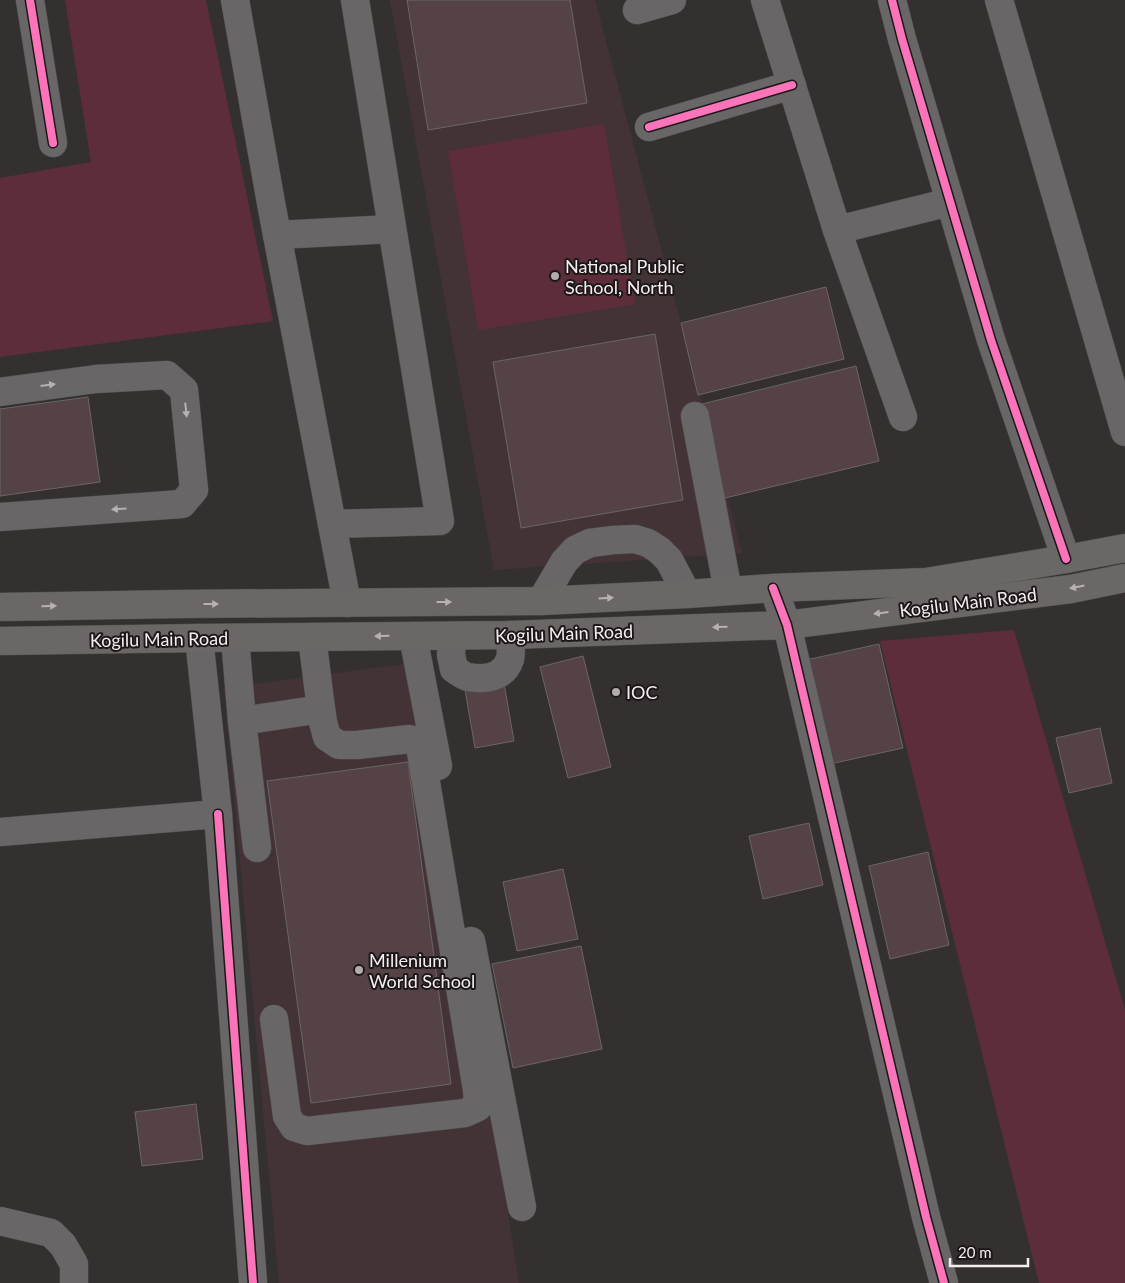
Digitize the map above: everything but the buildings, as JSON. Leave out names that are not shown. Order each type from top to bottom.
[{"type":"main road","name":"Kogilu Main Road","points":[[0,607],[541,601],[773,588],[926,582],[1066,560],[1125,548]]},
{"type":"main road","name":"Kogilu Main Road","points":[[0,641],[510,635],[787,625],[1071,588],[1125,578]]},
{"type":"street","points":[[30,0],[54,143]]},
{"type":"street","points":[[235,0],[277,235],[347,603]]},
{"type":"street","points":[[332,524],[440,522],[355,0]]},
{"type":"street","points":[[637,10],[672,0]]},
{"type":"street","points":[[765,0],[838,230],[903,417]]},
{"type":"street","points":[[892,0],[991,340],[1066,560]]},
{"type":"street","points":[[999,0],[1125,432]]},
{"type":"street","points":[[649,127],[792,85]]},
{"type":"street","points":[[838,230],[950,202]]},
{"type":"street","points":[[277,235],[392,229]]},
{"type":"street","points":[[0,392],[96,379],[167,375],[184,390],[194,490],[182,504],[0,517]]},
{"type":"street","points":[[696,416],[728,591]]},
{"type":"street","points":[[541,601],[564,562],[575,550],[590,543],[613,540],[635,539],[648,543],[659,550],[669,560],[687,594]]},
{"type":"street","points":[[773,588],[787,625],[926,1217],[944,1283]]},
{"type":"street","points":[[452,636],[451,655],[454,669],[466,677],[486,677],[498,675],[507,667],[511,656],[510,635]]},
{"type":"street","points":[[413,636],[522,1207]]},
{"type":"street","points":[[274,1019],[287,1116],[294,1127],[307,1131],[465,1112],[478,1106],[477,1090],[420,746],[410,738],[357,745],[338,745],[327,737],[320,709],[312,637]]},
{"type":"street","points":[[199,638],[218,814],[253,1283]]},
{"type":"street","points":[[235,638],[242,721],[257,848]]},
{"type":"street","points":[[242,721],[320,709]]},
{"type":"street","points":[[0,832],[218,814]]},
{"type":"street","points":[[0,1221],[51,1233],[63,1244],[74,1264],[74,1283]]},
{"type":"shaded area","points":[[65,0],[206,0],[273,321],[0,357],[0,178],[91,162]]},
{"type":"shaded area","name":"National Public School, North","points":[[390,0],[595,0],[742,553],[494,570]]},
{"type":"shaded area","points":[[604,124],[635,304],[478,330],[448,151]]},
{"type":"shaded area","points":[[1014,630],[1125,1010],[1125,1283],[1039,1283],[880,641]]},
{"type":"shaded area","name":"Millenium World School","points":[[420,662],[519,1283],[279,1283],[224,688]]},
{"type":"cycle path","points":[[30,0],[53,143]]},
{"type":"cycle path","points":[[892,0],[991,340],[1066,559]]},
{"type":"cycle path","points":[[649,127],[792,85]]},
{"type":"cycle path","points":[[773,588],[787,625],[926,1217],[944,1283]]},
{"type":"cycle path","points":[[218,814],[253,1283]]},
{"type":"place","name":"National Public School, North","points":[[555,276]]},
{"type":"place","name":"IOC","points":[[616,692]]},
{"type":"place","name":"Millenium World School","points":[[359,970]]}]
